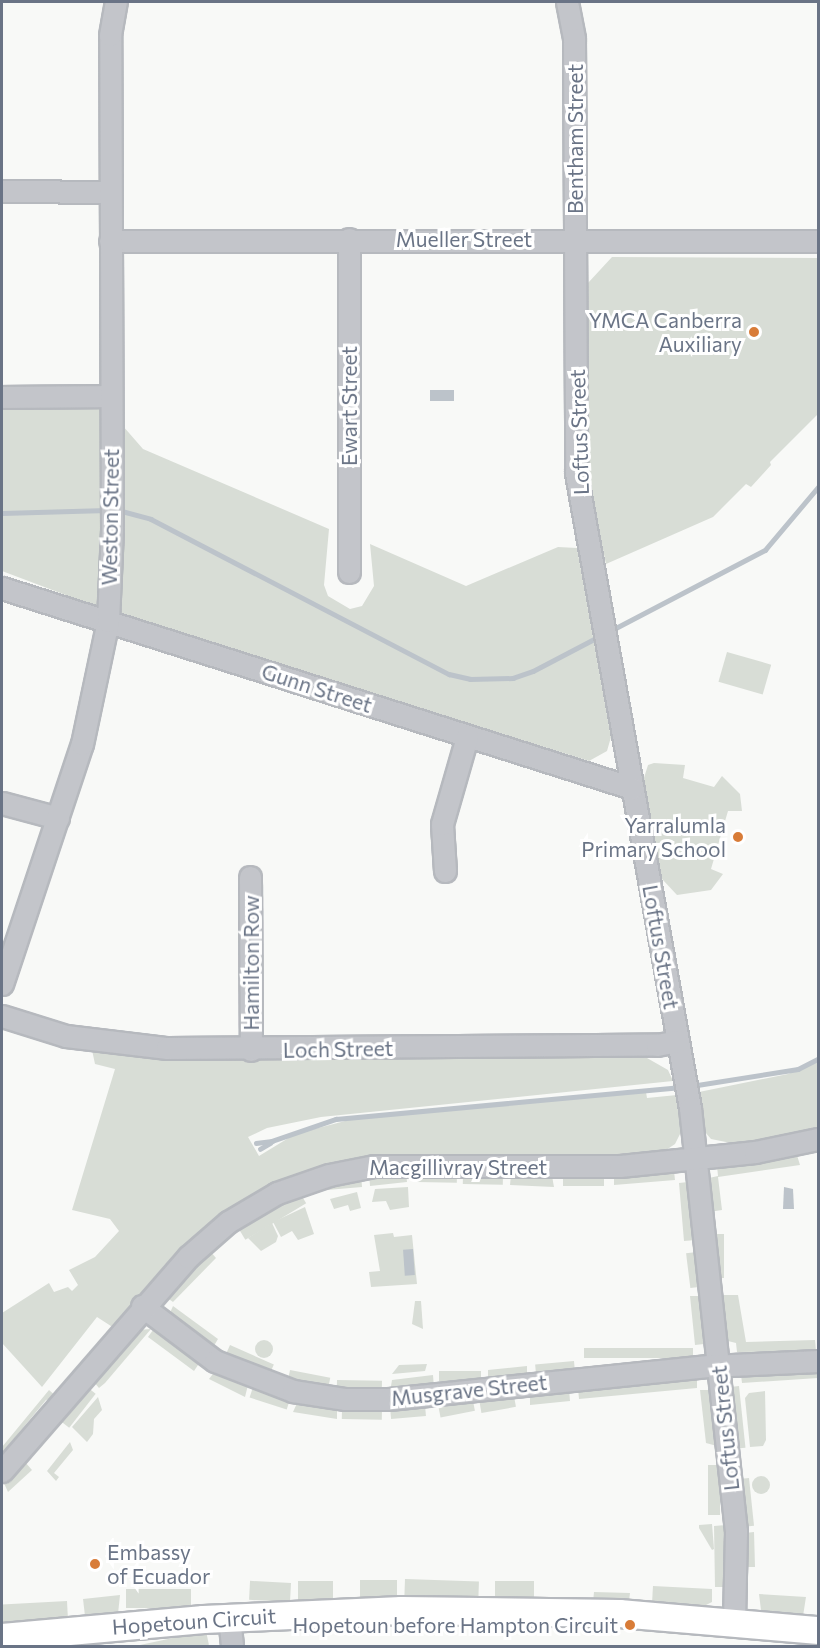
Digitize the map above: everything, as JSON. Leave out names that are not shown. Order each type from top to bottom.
[{"type":"main road","name":"Hopetoun Circuit","points":[[2,1637],[229,1617],[503,1610],[734,1620],[819,1630]]},
{"type":"street","name":"Weston Street","points":[[103,2],[110,35]]},
{"type":"street","name":"Weston Street","points":[[2,984],[82,744],[108,621],[112,528],[110,35],[116,2]]},
{"type":"street","name":"Bentham Street","points":[[567,2],[574,39],[575,239]]},
{"type":"street","name":"Bentham Street","points":[[574,39],[582,2]]},
{"type":"street","points":[[2,191],[110,192]]},
{"type":"street","name":"Ewart Street","points":[[349,239],[349,572]]},
{"type":"street","name":"Mueller Street","points":[[110,241],[575,239],[819,241]]},
{"type":"street","name":"Loftus Street","points":[[575,239],[576,473],[678,1041],[696,1158],[736,1532],[734,1620]]},
{"type":"street","points":[[2,397],[111,396]]},
{"type":"street","name":"Gunn Street","points":[[2,588],[632,788]]},
{"type":"street","points":[[445,871],[442,824],[467,737]]},
{"type":"street","points":[[2,803],[58,818]]},
{"type":"street","name":"Hamilton Row","points":[[250,877],[251,1050]]},
{"type":"street","name":"Loch Street","points":[[2,1016],[66,1036],[116,1044],[251,1050],[657,1045],[678,1041]]},
{"type":"street","name":"Macgillivray Street","points":[[2,1471],[142,1306],[188,1257],[228,1222],[277,1193],[329,1175],[411,1164],[568,1167],[696,1158],[819,1139]]},
{"type":"street","name":"Musgrave Street","points":[[142,1306],[215,1361],[272,1384],[317,1396],[389,1399],[717,1365],[819,1361]]},
{"type":"street","points":[[229,1617],[232,1647]]},
{"type":"shaded area","points":[[612,257],[818,258],[818,414],[770,462],[771,465],[751,487],[746,484],[713,517],[606,564],[589,482],[588,283]]},
{"type":"shaded area","points":[[430,390],[454,390],[454,401],[430,401]]},
{"type":"shaded area","points":[[102,402],[143,449],[329,529],[324,585],[328,596],[350,609],[362,606],[374,586],[370,544],[466,586],[558,547],[577,548],[611,737],[607,751],[589,761],[100,608],[2,571],[2,403]]},
{"type":"shaded area","points":[[727,652],[771,665],[763,694],[718,682]]},
{"type":"shaded area","points":[[654,763],[685,765],[683,778],[714,787],[722,776],[740,794],[742,811],[728,811],[711,869],[723,874],[711,890],[677,895],[662,879],[643,781],[648,765]]},
{"type":"shaded area","points":[[92,1050],[183,1058],[647,1058],[668,1070],[673,1081],[321,1117],[267,1128],[248,1137],[259,1156],[295,1134],[349,1120],[646,1092],[647,1098],[677,1095],[681,1132],[675,1144],[660,1154],[284,1183],[114,1328],[97,1317],[42,1387],[2,1343],[2,1313],[49,1283],[54,1292],[68,1287],[72,1291],[78,1285],[69,1270],[95,1257],[119,1231],[110,1219],[72,1210],[115,1069],[95,1064]]},
{"type":"shaded area","points":[[818,1062],[818,1131],[731,1146],[731,1143],[711,1139],[705,1132],[699,1092],[788,1074]]},
{"type":"shaded area","points":[[796,1152],[800,1165],[718,1177],[722,1210],[709,1212],[707,1186],[709,1178],[718,1176],[717,1166]]},
{"type":"shaded area","points":[[674,1171],[675,1180],[614,1185],[614,1174]]},
{"type":"shaded area","points":[[406,1172],[407,1182],[370,1186],[369,1173]]},
{"type":"shaded area","points":[[417,1172],[457,1173],[457,1183],[417,1182]]},
{"type":"shaded area","points":[[463,1173],[503,1174],[503,1185],[463,1184]]},
{"type":"shaded area","points":[[361,1175],[362,1187],[306,1192],[305,1180]]},
{"type":"shaded area","points":[[511,1175],[552,1176],[554,1187],[510,1185]]},
{"type":"shaded area","points":[[563,1175],[604,1175],[604,1186],[563,1186]]},
{"type":"shaded area","points":[[688,1182],[696,1240],[684,1241],[679,1183]]},
{"type":"shaded area","points":[[408,1187],[409,1207],[390,1210],[386,1201],[372,1202],[375,1189]]},
{"type":"shaded area","points":[[784,1187],[793,1189],[794,1209],[783,1209]]},
{"type":"shaded area","points":[[357,1192],[361,1208],[350,1211],[348,1205],[334,1209],[330,1199]]},
{"type":"shaded area","points":[[300,1193],[306,1203],[245,1240],[239,1230]]},
{"type":"shaded area","points":[[305,1207],[314,1234],[298,1240],[292,1231],[281,1237],[273,1222]]},
{"type":"shaded area","points":[[272,1223],[278,1236],[276,1242],[261,1251],[248,1238]]},
{"type":"shaded area","points":[[393,1233],[394,1237],[412,1235],[417,1284],[371,1287],[369,1272],[380,1271],[374,1235]]},
{"type":"shaded area","points":[[712,1234],[724,1234],[724,1278],[712,1278]]},
{"type":"shaded area","points":[[413,1249],[415,1275],[405,1276],[403,1250]]},
{"type":"shaded area","points":[[210,1251],[216,1258],[173,1302],[166,1297],[171,1287]]},
{"type":"shaded area","points":[[697,1252],[701,1287],[690,1288],[686,1253]]},
{"type":"shaded area","points":[[719,1295],[738,1295],[746,1342],[815,1340],[816,1351],[737,1352],[736,1343],[724,1340]]},
{"type":"shaded area","points":[[690,1296],[702,1296],[704,1344],[695,1345]]},
{"type":"shaded area","points":[[415,1301],[421,1301],[423,1329],[412,1324]]},
{"type":"shaded area","points":[[173,1306],[218,1339],[212,1349],[169,1315]]},
{"type":"shaded area","points":[[151,1329],[99,1388],[93,1381],[137,1330]]},
{"type":"shaded area","points":[[153,1330],[200,1362],[194,1371],[148,1337]]},
{"type":"shaded area","points":[[264,1340],[270,1343],[273,1349],[270,1355],[264,1358],[258,1355],[255,1349],[258,1343]]},
{"type":"shaded area","points":[[230,1345],[274,1365],[269,1375],[225,1356]]},
{"type":"shaded area","points":[[584,1348],[693,1348],[693,1358],[584,1358]]},
{"type":"shaded area","points":[[574,1361],[575,1372],[536,1375],[535,1364]]},
{"type":"shaded area","points":[[427,1364],[425,1371],[392,1374],[399,1365]]},
{"type":"shaded area","points":[[527,1366],[527,1376],[488,1381],[488,1370]]},
{"type":"shaded area","points":[[818,1367],[818,1378],[742,1383],[741,1375]]},
{"type":"shaded area","points":[[216,1370],[248,1385],[245,1397],[209,1379]]},
{"type":"shaded area","points":[[290,1370],[330,1378],[328,1389],[288,1381]]},
{"type":"shaded area","points":[[439,1371],[481,1371],[481,1381],[439,1381]]},
{"type":"shaded area","points":[[433,1375],[434,1388],[390,1392],[392,1380]]},
{"type":"shaded area","points":[[687,1377],[697,1379],[697,1388],[579,1399],[578,1388]]},
{"type":"shaded area","points":[[337,1380],[382,1381],[382,1391],[337,1390]]},
{"type":"shaded area","points":[[739,1386],[745,1448],[737,1449],[730,1387]]},
{"type":"shaded area","points":[[87,1387],[96,1394],[69,1428],[61,1421]]},
{"type":"shaded area","points":[[253,1387],[290,1399],[287,1410],[250,1397]]},
{"type":"shaded area","points":[[569,1389],[570,1401],[530,1405],[530,1395]]},
{"type":"shaded area","points":[[49,1390],[57,1397],[46,1400],[2,1453],[2,1447]]},
{"type":"shaded area","points":[[700,1390],[710,1390],[712,1394],[717,1446],[706,1443]]},
{"type":"shaded area","points":[[765,1391],[766,1440],[763,1446],[750,1447],[745,1398],[749,1393]]},
{"type":"shaded area","points":[[514,1396],[516,1407],[481,1413],[480,1402]]},
{"type":"shaded area","points":[[98,1397],[102,1410],[94,1419],[93,1434],[87,1442],[72,1427]]},
{"type":"shaded area","points":[[298,1401],[337,1406],[337,1419],[293,1412]]},
{"type":"shaded area","points":[[473,1401],[475,1411],[441,1417],[439,1408]]},
{"type":"shaded area","points":[[425,1405],[426,1416],[391,1419],[390,1408]]},
{"type":"shaded area","points":[[342,1408],[382,1409],[382,1420],[342,1419]]},
{"type":"shaded area","points":[[70,1442],[73,1450],[54,1473],[59,1477],[56,1481],[47,1471]]},
{"type":"shaded area","points":[[25,1462],[32,1470],[8,1492],[3,1481]]},
{"type":"shaded area","points":[[708,1465],[720,1465],[720,1515],[708,1515]]},
{"type":"shaded area","points":[[761,1476],[767,1479],[770,1485],[767,1491],[761,1494],[755,1491],[752,1485],[755,1479]]},
{"type":"shaded area","points":[[749,1478],[754,1526],[744,1527],[739,1479]]},
{"type":"shaded area","points":[[712,1524],[714,1549],[712,1550],[699,1525]]},
{"type":"shaded area","points":[[726,1525],[725,1587],[715,1587],[714,1526]]},
{"type":"shaded area","points":[[754,1532],[755,1567],[744,1567],[745,1533]]},
{"type":"shaded area","points":[[405,1579],[479,1582],[478,1601],[404,1598]]},
{"type":"shaded area","points":[[360,1580],[397,1580],[397,1598],[360,1598]]},
{"type":"shaded area","points":[[250,1581],[291,1583],[290,1602],[249,1600]]},
{"type":"shaded area","points":[[298,1581],[333,1581],[333,1600],[298,1600]]},
{"type":"shaded area","points":[[495,1581],[534,1581],[534,1598],[495,1598]]},
{"type":"shaded area","points":[[653,1586],[712,1589],[712,1602],[702,1607],[652,1603]]},
{"type":"shaded area","points":[[126,1589],[191,1589],[191,1608],[126,1608]]},
{"type":"shaded area","points":[[594,1592],[630,1593],[629,1601],[593,1602]]},
{"type":"shaded area","points":[[759,1594],[806,1597],[803,1616],[761,1610]]},
{"type":"shaded area","points":[[120,1595],[118,1614],[85,1616],[83,1599]]},
{"type":"shaded area","points":[[67,1601],[68,1619],[3,1622],[2,1604]]},
{"type":"shaded area","points":[[206,1631],[209,1645],[203,1646],[138,1646]]},
{"type":"waterway","points":[[610,631],[765,550],[818,487]]},
{"type":"waterway","points":[[2,513],[107,510]]},
{"type":"waterway","points":[[118,510],[151,519],[449,674],[470,679],[513,678],[533,671],[600,636]]},
{"type":"waterway","points":[[691,1086],[798,1069],[818,1059]]},
{"type":"waterway","points":[[256,1143],[272,1141],[336,1119],[679,1087]]},
{"type":"waterway","points":[[260,1149],[270,1143]]},
{"type":"place","name":"YMCA Canberra Auxiliary","points":[[754,332]]},
{"type":"place","name":"Yarralumla Primary School","points":[[738,837]]},
{"type":"place","name":"Embassy of Ecuador","points":[[95,1564]]},
{"type":"place","name":"Hopetoun before Hampton Circuit","points":[[630,1625]]}]
